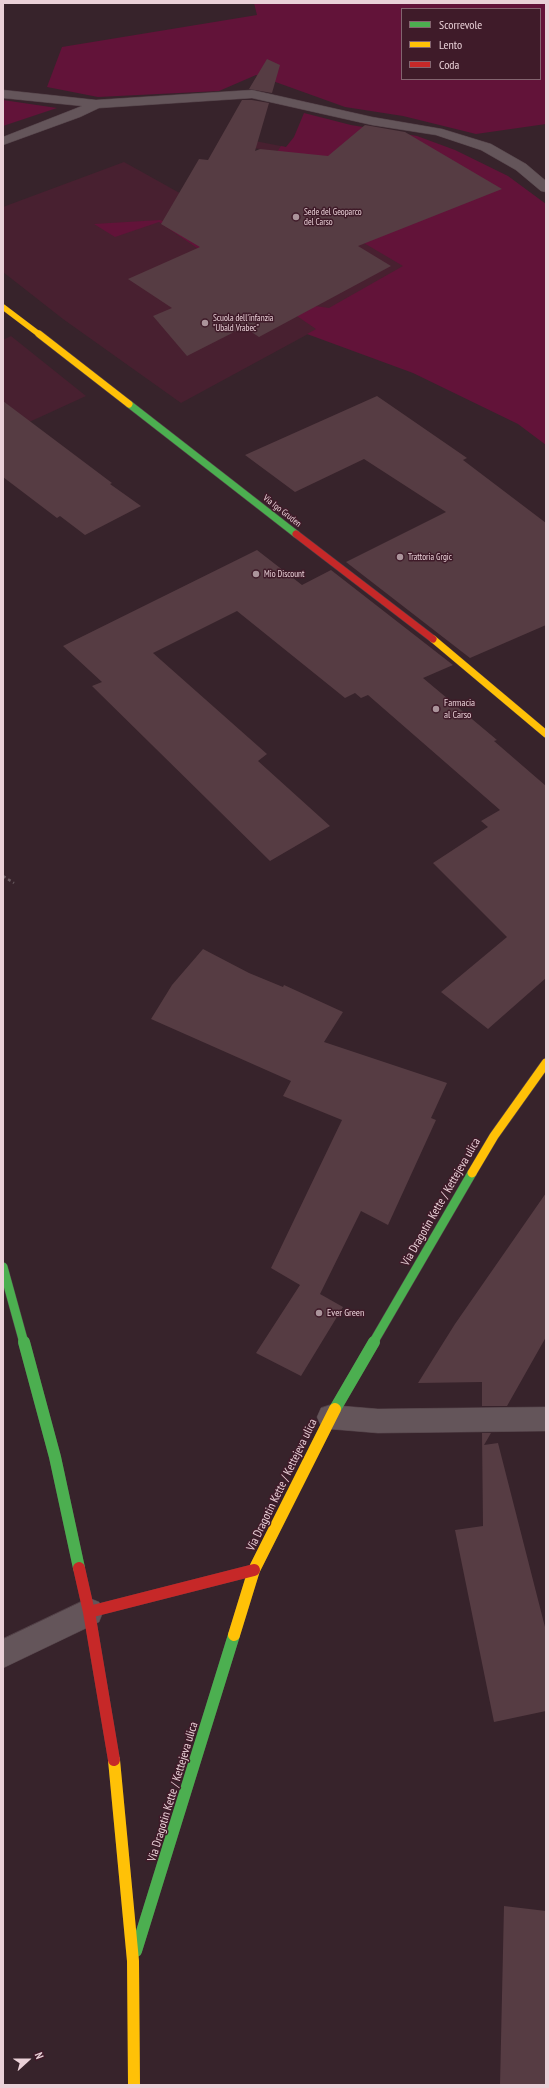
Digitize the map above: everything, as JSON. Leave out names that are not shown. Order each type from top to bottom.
[{"type":"main road","name":"Via Igo Gruden","points":[[3,307],[466,665],[546,734]]},
{"type":"main road","name":"Via Dragotin Kette / Kettejeva ulica","points":[[134,1961],[254,1570],[330,1417],[494,1136],[546,1063]]},
{"type":"main road","points":[[3,1267],[55,1456],[89,1612],[114,1761],[134,1961],[134,2085]]},
{"type":"main road","points":[[89,1612],[254,1570]]},
{"type":"street","points":[[3,94],[96,104],[252,94],[372,121],[438,132],[458,138],[486,147],[521,167],[546,188]]},
{"type":"street","points":[[3,141],[76,114],[96,104]]},
{"type":"street","points":[[330,1417],[378,1421],[546,1419]]},
{"type":"street","points":[[3,1654],[89,1612]]},
{"type":"path","points":[[3,876],[14,883]]},
{"type":"shaded area","points":[[254,3],[546,3],[546,124],[476,134],[403,116],[345,107],[256,75],[219,91],[98,97],[47,87],[62,47],[257,15]]},
{"type":"shaded area","points":[[3,100],[57,108],[3,126]]},
{"type":"shaded area","points":[[304,113],[351,125],[417,136],[455,150],[508,176],[546,204],[546,445],[518,424],[413,373],[307,334],[316,329],[159,222],[115,237],[94,224],[160,220],[244,246],[308,305],[329,308],[403,266],[330,223],[264,171],[281,146],[286,147],[294,137]]},
{"type":"shaded area","points":[[255,141],[286,147],[437,264],[181,403],[63,319],[3,272],[3,207],[124,162],[185,196],[261,149],[252,148]]},
{"type":"shaded area","points":[[11,336],[86,396],[3,434],[3,340]]},
{"type":"building","points":[[267,59],[280,65],[272,93],[249,89]]},
{"type":"building","points":[[242,100],[269,103],[255,151],[260,149],[328,156],[365,125],[405,132],[502,189],[358,246],[391,266],[259,337],[244,327],[187,356],[153,316],[172,308],[128,279],[200,247],[161,224],[199,159],[208,160]]},
{"type":"building","points":[[377,396],[467,458],[463,460],[546,523],[546,625],[470,658],[346,562],[446,512],[364,459],[295,492],[245,455]]},
{"type":"building","points":[[3,401],[112,483],[110,484],[141,506],[85,535],[60,516],[57,518],[3,477]]},
{"type":"building","points":[[257,550],[302,585],[331,570],[453,665],[423,678],[497,740],[494,741],[546,786],[546,978],[488,1029],[441,992],[507,937],[433,863],[488,827],[481,821],[500,810],[368,695],[361,698],[355,693],[345,698],[237,611],[153,653],[267,754],[258,761],[330,826],[270,861],[92,686],[102,682],[63,646]]},
{"type":"building","points":[[203,949],[249,973],[283,987],[284,985],[343,1012],[324,1042],[447,1083],[431,1118],[436,1120],[388,1225],[361,1211],[320,1294],[343,1307],[301,1376],[256,1353],[300,1285],[271,1268],[342,1120],[283,1096],[291,1081],[151,1019],[172,985]]},
{"type":"building","points":[[546,1193],[546,1337],[507,1406],[482,1406],[482,1382],[418,1383],[455,1324]]},
{"type":"building","points":[[482,1433],[491,1433],[484,1445],[498,1443],[546,1631],[546,1711],[494,1722],[455,1530],[483,1526]]},
{"type":"building","points":[[504,1906],[546,1911],[546,2085],[500,2085]]},
{"type":"traffic: fast","points":[[129,404],[296,534]]},
{"type":"traffic: fast","points":[[335,1409],[472,1173]]},
{"type":"traffic: fast","points":[[3,1267],[55,1457],[79,1568]]},
{"type":"traffic: fast","points":[[136,1951],[234,1635]]},
{"type":"traffic: slow","points":[[3,307],[129,404]]},
{"type":"traffic: slow","points":[[433,639],[466,665],[546,734]]},
{"type":"traffic: slow","points":[[472,1173],[494,1136],[546,1063]]},
{"type":"traffic: slow","points":[[234,1635],[254,1570],[335,1409]]},
{"type":"traffic: slow","points":[[114,1760],[133,1961],[134,2085]]},
{"type":"traffic: jam","points":[[296,534],[433,639]]},
{"type":"traffic: jam","points":[[79,1568],[89,1612],[114,1760]]},
{"type":"traffic: jam","points":[[89,1612],[254,1570]]},
{"type":"place","name":"Sede del Geoparco del Carso","points":[[296,217]]},
{"type":"place","name":"Scuola dell'infanzia \"Ubald Vrabec\"","points":[[205,323]]},
{"type":"place","name":"Trattoria Grgic","points":[[400,557]]},
{"type":"place","name":"Mio Discount","points":[[256,574]]},
{"type":"place","name":"Farmacia al Carso","points":[[436,709]]},
{"type":"place","name":"Ever Green","points":[[319,1313]]}]
